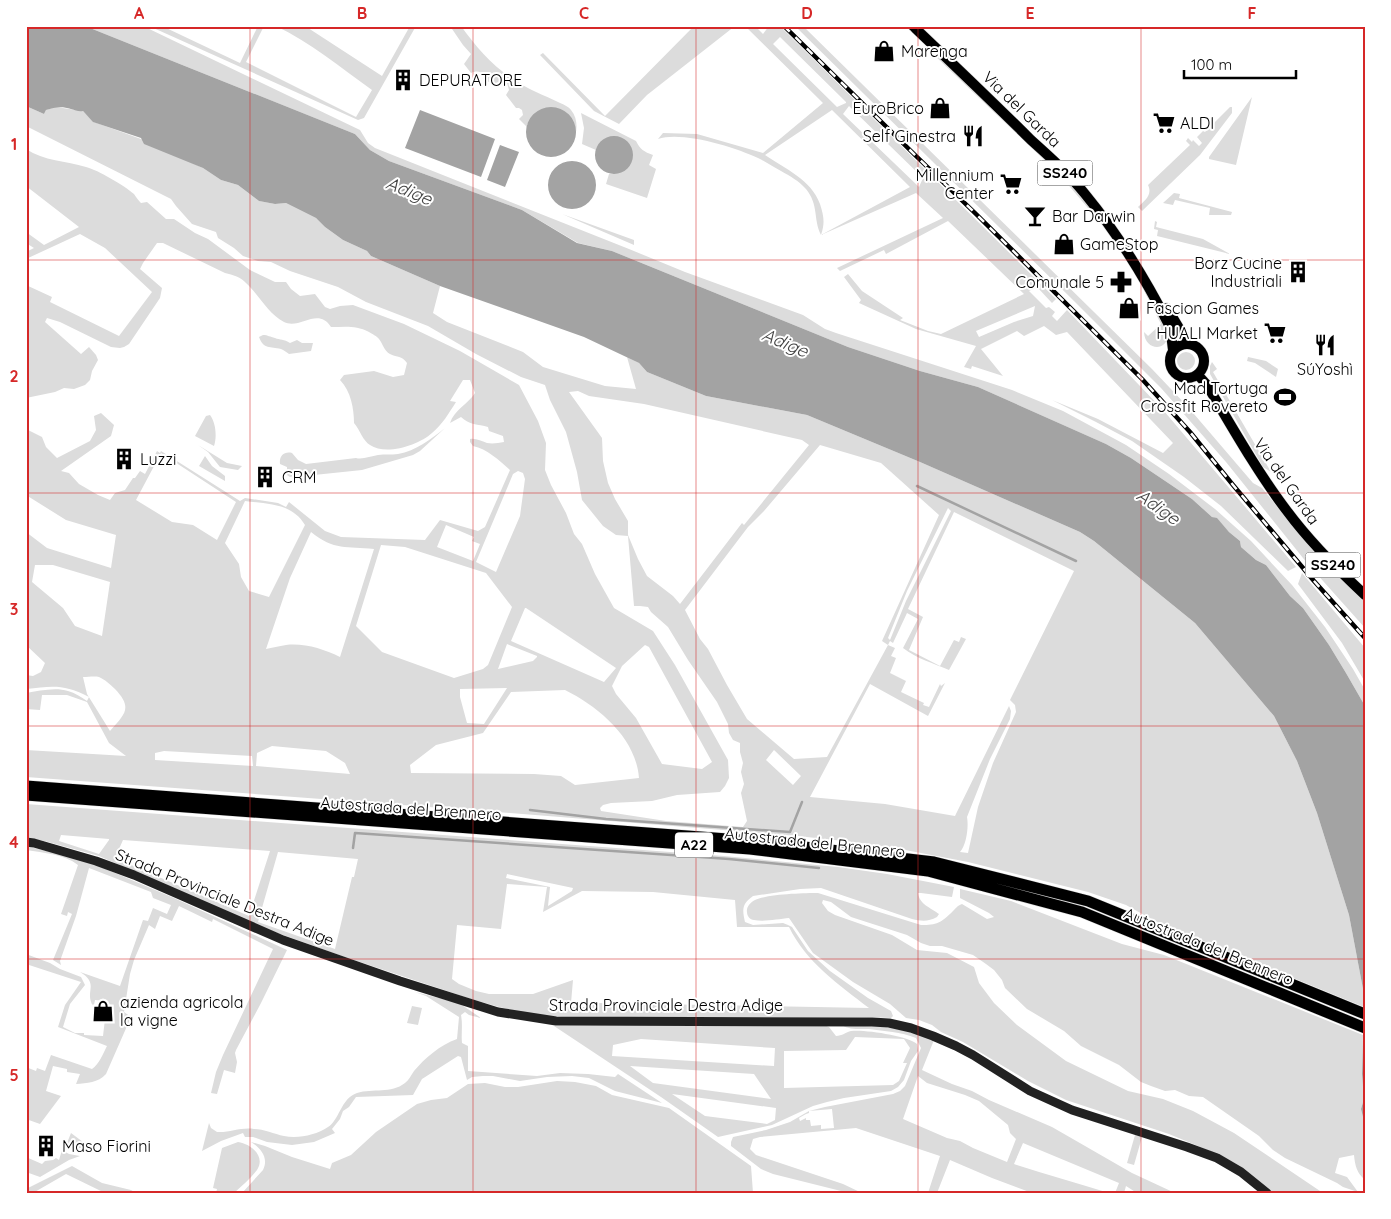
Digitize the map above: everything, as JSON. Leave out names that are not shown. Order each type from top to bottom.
[{"type":"highway","name":"Autostrada del Brennero","points":[[26,786],[754,841],[934,862],[1088,901],[1365,1014]]},
{"type":"highway","name":"Autostrada del Brennero","points":[[26,795],[750,849],[928,870],[1082,912],[1365,1028]]},
{"type":"main road","name":"Via del Garda","points":[[914,26],[1064,171],[1090,200],[1128,251],[1163,313],[1170,329],[1173,350],[1169,363],[1173,372],[1178,376],[1188,379],[1198,375],[1204,366],[1204,357],[1200,349],[1192,344],[1182,333],[1128,241],[1088,190],[1054,153],[921,26]]},
{"type":"main road","points":[[1173,350],[1181,344],[1192,344]]},
{"type":"main road","name":"Via del Garda","points":[[1198,375],[1207,385],[1286,511],[1316,546],[1365,595]]},
{"type":"main road","name":"Strada Provinciale Destra Adige","points":[[26,842],[96,861],[134,875],[284,940],[498,1012],[556,1021],[872,1022],[889,1023],[910,1028],[956,1046],[1030,1091],[1072,1110],[1217,1158],[1241,1172],[1267,1193]]},
{"type":"shaded area","points":[[85,26],[143,26],[360,130],[368,143],[375,148],[685,272],[803,315],[825,329],[1012,390],[1063,411],[1126,445],[1169,474],[1215,509],[1251,541],[1292,585],[1325,627],[1365,690],[1365,706],[1329,645],[1303,608],[1290,596],[1266,565],[1256,560],[1241,547],[1240,541],[1192,499],[1131,458],[1106,444],[978,387],[920,371],[848,347],[612,251],[578,243],[522,210],[389,161],[370,150],[355,134]]},
{"type":"shaded area","points":[[149,26],[162,26],[240,63],[258,26],[264,26],[246,62],[356,117],[372,90],[313,47],[276,26],[305,26],[382,76],[410,26],[416,26],[364,118],[358,120]]},
{"type":"shaded area","points":[[450,26],[461,26],[486,56],[508,76],[570,109],[574,114],[576,122],[573,143],[574,127],[566,113],[527,124],[527,127],[519,119],[523,115],[522,110],[516,108],[506,95],[509,90],[507,83],[502,81],[495,83],[485,81],[481,72],[471,73],[464,64],[471,54]]},
{"type":"shaded area","points":[[694,26],[735,26],[647,95],[619,124],[594,111],[540,55],[543,53],[605,116]]},
{"type":"shaded area","points":[[745,26],[755,26],[763,34],[769,26],[780,26],[1056,299],[1052,303],[1037,287],[1029,291],[1046,308],[1049,307],[1055,312],[1052,316],[1057,321],[1067,310],[1164,411],[1296,567],[1288,571],[1221,506],[1184,477],[1132,441],[1052,400],[1098,419],[1163,453],[1173,443],[1067,332],[1056,335],[1044,326],[1024,336],[1017,331],[981,349],[1003,376],[972,366],[971,369],[964,367],[976,346],[916,329],[859,303],[861,300],[844,277],[848,274],[862,291],[903,318],[900,320],[941,334],[1024,294],[948,221],[886,254],[884,250],[840,271],[837,268],[943,218],[916,193],[821,235],[810,195],[806,189],[788,175],[758,158],[708,141],[680,137],[658,139],[663,133],[697,134],[763,153],[823,103]],"holes":[[[780,37],[846,103],[837,107],[773,44]],[[849,106],[923,178],[919,187],[843,114]],[[832,110],[910,187],[821,235],[824,220],[816,195],[797,175],[765,155]],[[1035,306],[1033,316],[979,337],[976,331]]]},
{"type":"shaded area","points":[[795,26],[803,26],[1152,369],[1188,407],[1253,483],[1262,488],[1320,559],[1365,601],[1365,628],[1307,563],[1226,462],[1161,388]]},
{"type":"shaded area","points":[[933,51],[1016,127],[1102,218],[1099,221],[1059,174],[932,53]]},
{"type":"shaded area","points":[[1252,97],[1236,165],[1209,159],[1209,157]]},
{"type":"shaded area","points":[[26,106],[44,114],[46,110],[56,107],[83,111],[94,122],[141,139],[203,168],[221,180],[238,185],[259,201],[275,204],[286,203],[316,218],[343,240],[367,251],[371,256],[440,286],[433,313],[447,322],[523,352],[543,367],[605,386],[636,389],[627,357],[639,363],[647,372],[706,396],[807,415],[1080,532],[1094,541],[1195,623],[1274,716],[1297,761],[1317,813],[1349,915],[1363,989],[1364,1007],[1157,922],[1126,905],[1088,892],[968,862],[900,849],[798,836],[26,777],[26,750],[126,756],[109,743],[87,702],[67,695],[42,695],[40,710],[26,709],[26,693],[52,689],[68,691],[87,701],[89,697],[58,687],[26,689],[26,675],[33,676],[41,672],[45,663],[26,645],[26,532],[47,548],[111,568],[116,535],[66,520],[26,495],[26,429],[42,437],[46,447],[57,458],[90,441],[96,430],[94,416],[101,413],[114,425],[111,436],[61,471],[69,473],[79,484],[110,500],[115,493],[125,490],[140,471],[145,474],[157,451],[160,453],[161,451],[240,501],[245,498],[278,503],[286,507],[289,502],[325,531],[341,537],[425,540],[440,520],[478,531],[485,527],[510,470],[493,455],[473,446],[470,442],[470,439],[476,439],[487,443],[504,442],[503,436],[489,431],[488,427],[470,423],[461,417],[450,423],[455,414],[475,393],[470,380],[463,380],[450,401],[456,402],[451,410],[439,426],[426,437],[402,448],[385,449],[370,445],[365,441],[354,423],[351,400],[347,389],[340,380],[344,375],[374,371],[393,377],[404,375],[407,363],[405,360],[388,353],[377,337],[360,328],[331,327],[320,318],[290,324],[284,322],[268,309],[242,279],[225,273],[163,243],[157,243],[140,269],[162,288],[160,298],[129,344],[120,348],[111,347],[60,322],[47,318],[45,322],[81,354],[89,347],[98,360],[90,380],[85,385],[74,389],[64,388],[55,392],[26,398],[26,285],[52,297],[50,302],[119,336],[152,292],[105,248],[80,234],[26,259],[26,252],[34,248],[26,243],[26,232],[44,245],[79,227],[26,186],[26,149],[40,156],[86,167],[104,175],[134,194],[141,203],[147,202],[166,219],[174,219],[208,239],[250,270],[275,282],[286,282],[300,296],[315,294],[325,307],[330,309],[353,305],[404,324],[460,351],[519,385],[538,421],[546,443],[545,470],[551,485],[566,513],[574,534],[582,544],[595,574],[614,608],[653,631],[675,665],[728,760],[729,778],[720,792],[677,795],[652,801],[611,803],[603,805],[600,808],[601,811],[666,821],[743,827],[747,821],[741,793],[744,784],[741,772],[743,763],[740,743],[733,740],[729,733],[728,724],[717,702],[668,627],[648,607],[634,606],[628,536],[616,535],[603,526],[582,500],[577,472],[566,432],[550,400],[545,385],[521,377],[428,326],[366,302],[338,287],[290,271],[271,262],[258,261],[243,256],[218,238],[216,232],[192,224],[171,199],[26,126]],"holes":[[[578,391],[589,396],[644,404],[802,440],[809,445],[744,525],[742,523],[680,604],[673,596],[647,576],[638,559],[628,535],[628,521],[608,483],[603,461],[602,438],[569,392]],[[820,445],[881,463],[939,515],[882,641],[888,645],[827,757],[794,759],[747,719],[685,610],[748,527]],[[161,453],[236,502],[217,540],[193,525],[172,522],[136,500]],[[518,471],[523,473],[525,479],[520,516],[496,572],[476,562],[513,474]],[[245,501],[270,504],[286,509],[293,512],[305,525],[269,597],[249,591],[241,577],[239,564],[225,543]],[[948,508],[951,511],[906,601],[890,640],[888,638],[907,591]],[[954,512],[1074,571],[1010,700],[1015,705],[1016,712],[993,763],[978,807],[968,853],[960,852],[966,836],[967,817],[990,759],[1010,719],[1011,711],[1009,706],[955,816],[885,804],[810,797],[870,684],[928,716],[945,683],[941,686],[940,684],[929,707],[901,692],[906,681],[890,673],[896,658],[891,656],[895,648],[888,645],[890,641],[893,643],[907,613],[918,619],[903,648],[919,658],[949,670],[966,639],[961,637],[959,642],[954,640],[940,666],[909,650],[923,617],[908,609]],[[446,525],[474,537],[472,541],[480,544],[473,561],[437,547]],[[311,532],[334,545],[374,549],[340,657],[320,649],[300,645],[286,645],[266,649],[290,578]],[[381,545],[405,547],[486,573],[512,607],[488,665],[483,669],[454,678],[382,652],[356,626]],[[35,565],[53,565],[110,582],[102,636],[75,626],[63,608],[32,582]],[[525,608],[616,668],[604,682],[511,641]],[[507,644],[537,656],[533,661],[498,669]],[[645,645],[649,647],[712,762],[702,769],[662,764],[636,718],[616,694],[612,686],[622,666]],[[83,677],[97,677],[105,681],[121,696],[124,701],[125,711],[110,731],[87,694]],[[507,688],[484,724],[467,723],[460,697],[460,689]],[[565,690],[590,705],[614,725],[631,750],[639,778],[575,785],[561,776],[534,774],[411,773],[410,765],[436,745],[483,733],[511,692]],[[272,746],[326,751],[345,763],[350,774],[256,766],[257,753]],[[774,750],[801,776],[793,785],[766,760]],[[164,751],[252,756],[253,766],[155,760],[155,753]]]},
{"type":"shaded area","points":[[1232,107],[1232,113],[1200,155],[1142,211],[1138,207],[1149,195],[1148,185],[1190,145],[1186,141],[1188,138],[1199,146],[1202,143],[1197,137],[1203,131],[1205,132]]},
{"type":"shaded area","points":[[581,113],[636,141],[643,150],[653,155],[649,165],[656,169],[647,198],[606,184],[609,174],[613,174],[629,144],[616,137],[611,137],[596,148],[596,150],[582,144],[584,128]]},
{"type":"shaded area","points":[[1174,193],[1180,194],[1179,198],[1232,212],[1231,215],[1209,215],[1210,208],[1175,200],[1173,205],[1163,203]]},
{"type":"shaded area","points":[[562,214],[634,240],[634,245]]},
{"type":"shaded area","points":[[1155,221],[1157,222],[1156,227],[1203,239],[1230,254],[1157,236],[1158,230],[1154,229]]},
{"type":"shaded area","points":[[1134,271],[1136,271],[1167,332],[1167,338],[1162,346],[1153,346],[1145,339],[1144,332],[1148,336],[1161,324]]},
{"type":"shaded area","points":[[263,335],[290,343],[297,340],[302,343],[313,343],[311,351],[289,354],[281,349],[265,346],[259,337]]},
{"type":"shaded area","points":[[1182,352],[1190,352],[1195,357],[1193,368],[1182,370],[1177,365],[1177,357]]},
{"type":"shaded area","points":[[1248,357],[1266,361],[1278,369],[1276,377],[1255,363],[1247,361]]},
{"type":"shaded area","points":[[1212,362],[1217,369],[1213,372],[1271,472],[1263,467],[1210,374]]},
{"type":"shaded area","points":[[210,415],[214,422],[214,446],[195,436],[206,416]]},
{"type":"shaded area","points":[[445,428],[413,455],[362,470],[308,477],[297,474],[290,477],[287,475],[287,467],[280,464],[281,456],[284,453],[292,453],[298,460],[306,464],[398,454],[417,447]]},
{"type":"shaded area","points":[[198,445],[227,463],[242,466],[238,470],[220,467],[208,452]]},
{"type":"shaded area","points":[[205,456],[212,466],[225,476],[225,481],[199,466]]},
{"type":"shaded area","points":[[1302,573],[1365,648],[1365,682],[1342,643],[1298,584]]},
{"type":"shaded area","points":[[26,804],[724,856],[838,867],[954,887],[952,897],[918,893],[923,903],[939,914],[934,919],[924,921],[912,919],[821,888],[753,896],[745,904],[743,910],[745,922],[753,925],[783,923],[792,927],[808,951],[830,971],[868,998],[891,1011],[893,1016],[891,1018],[575,1018],[521,1012],[471,999],[255,925],[99,856],[26,837]],"holes":[[[61,835],[109,839],[99,854],[59,841]],[[123,840],[270,851],[249,916],[115,858]],[[278,852],[358,859],[335,949],[258,922]],[[507,874],[573,888],[572,891],[548,906],[550,887],[506,878]],[[507,884],[547,887],[543,912],[582,891],[653,892],[735,900],[737,927],[789,927],[796,940],[814,962],[869,1008],[596,1003],[589,1007],[549,1007],[549,1005],[571,1003],[573,980],[533,994],[489,994],[476,991],[452,979],[457,925],[501,929]]]},
{"type":"shaded area","points":[[26,846],[87,861],[174,898],[287,950],[236,1050],[237,1062],[235,1073],[224,1070],[217,1094],[211,1093],[216,1072],[273,949],[213,919],[212,922],[179,906],[172,921],[160,916],[155,929],[149,925],[130,974],[124,1012],[131,1017],[106,1074],[96,1081],[76,1084],[80,1074],[67,1072],[67,1069],[53,1066],[46,1091],[61,1096],[40,1124],[26,1119],[26,1067],[36,1071],[37,1068],[45,1071],[51,1055],[92,1069],[99,1062],[107,1046],[58,1027],[65,1005],[81,982],[26,964],[26,954],[81,977],[85,985],[70,1004],[63,1027],[75,1033],[103,1036],[105,1019],[112,1020],[113,1005],[95,1000],[93,1006],[90,996],[91,984],[86,976],[80,972],[120,986],[143,920],[148,921],[153,908],[167,914],[171,905],[153,898],[151,892],[89,868],[76,916],[60,961],[61,965],[53,960],[72,914],[68,912],[67,916],[61,914],[78,865],[60,856],[26,850]]},
{"type":"shaded area","points":[[960,889],[1011,901],[1122,944],[1164,955],[1363,1035],[1362,1074],[1364,1099],[1361,1109],[1365,1125],[1365,1180],[1357,1169],[1354,1155],[1339,1158],[1335,1173],[1347,1177],[1358,1192],[1343,1187],[1285,1158],[1273,1150],[1259,1136],[1203,1097],[1189,1096],[1175,1090],[1165,1091],[1141,1082],[1119,1065],[1081,1046],[1064,1031],[1027,1009],[1005,988],[1002,980],[994,970],[973,955],[942,946],[930,946],[921,943],[907,935],[851,917],[831,902],[823,900],[822,903],[828,911],[835,915],[892,935],[917,950],[947,953],[974,967],[979,983],[994,1003],[1017,1025],[1066,1061],[1128,1091],[1163,1099],[1193,1111],[1234,1133],[1323,1193],[1273,1193],[1240,1166],[1222,1156],[1169,1134],[1066,1100],[1028,1081],[963,1042],[941,1032],[932,1025],[906,1018],[890,1004],[853,982],[813,953],[789,918],[758,921],[749,918],[747,913],[750,903],[768,896],[818,893],[921,925],[938,922],[962,904],[987,919],[994,917],[960,898]]},
{"type":"shaded area","points":[[415,992],[459,1003],[481,1018],[465,1012],[461,1015],[462,1043],[468,1046],[468,1071],[537,1076],[560,1073],[615,1077],[618,1074],[662,1103],[615,1091],[589,1078],[572,1076],[547,1077],[520,1081],[483,1076],[472,1077],[467,1080],[461,1057],[458,1056],[422,1079],[413,1095],[356,1097],[349,1107],[343,1111],[340,1119],[332,1129],[335,1133],[314,1142],[292,1145],[267,1142],[253,1137],[245,1137],[243,1133],[221,1141],[202,1151],[209,1123],[211,1128],[217,1132],[249,1129],[262,1130],[289,1137],[307,1136],[323,1130],[332,1124],[347,1100],[357,1093],[388,1090],[405,1083],[428,1057],[439,1048],[457,1039],[459,1017],[426,996]]},
{"type":"shaded area","points":[[412,1006],[422,1008],[418,1025],[407,1023]]},
{"type":"shaded area","points":[[824,1025],[829,1027],[836,1036],[851,1031],[865,1031],[905,1038],[917,1044],[918,1051],[911,1061],[904,1080],[891,1091],[827,1102],[813,1106],[772,1125],[718,1137],[554,1026]],"holes":[[[855,1037],[904,1039],[910,1048],[903,1063],[907,1063],[899,1081],[893,1085],[784,1088],[784,1051],[846,1050]],[[641,1039],[775,1048],[774,1066],[612,1056],[613,1045]],[[630,1066],[754,1074],[771,1099],[653,1083]],[[672,1094],[776,1108],[775,1120],[767,1124],[705,1116]]]},
{"type":"shaded area","points":[[842,1025],[886,1027],[912,1032],[934,1040],[922,1070],[1052,1127],[1132,1173],[1175,1193],[1137,1193],[1126,1186],[1124,1193],[1115,1193],[1119,1183],[1023,1143],[1014,1164],[1109,1193],[1032,1193],[950,1160],[937,1193],[928,1193],[940,1156],[856,1128],[760,1137],[753,1139],[750,1149],[756,1155],[843,1184],[862,1193],[849,1193],[773,1174],[761,1169],[731,1146],[733,1137],[766,1130],[790,1122],[809,1111],[893,1094],[905,1086],[921,1048],[916,1038],[892,1032],[848,1028]],"holes":[[[918,1076],[927,1083],[979,1101],[1008,1125],[1010,1133],[1016,1139],[1007,1162],[903,1119]],[[832,1109],[834,1128],[821,1129],[821,1125],[811,1126],[810,1120],[806,1120],[806,1118],[800,1121],[799,1118],[809,1113],[809,1111]]]},
{"type":"shaded area","points":[[557,1081],[596,1086],[612,1095],[669,1108],[751,1166],[753,1193],[242,1193],[265,1166],[263,1154],[251,1142],[330,1169],[332,1163],[351,1155],[376,1132],[417,1104],[447,1098],[468,1084],[485,1083],[505,1087],[518,1087]]},
{"type":"shaded area","points":[[71,1133],[91,1148],[75,1148],[67,1143]]},
{"type":"shaded area","points":[[1135,1135],[1142,1137],[1134,1165],[1127,1163]]},
{"type":"shaded area","points":[[238,1142],[248,1145],[256,1152],[260,1160],[257,1170],[234,1193],[216,1193],[217,1189],[213,1188],[222,1148]]},
{"type":"shaded area","points":[[62,1150],[69,1154],[80,1156],[69,1160],[40,1177],[26,1172],[26,1157],[42,1164],[45,1161],[56,1158],[59,1160]]},
{"type":"shaded area","points":[[72,1166],[102,1183],[136,1193],[105,1193],[66,1174],[33,1193],[26,1193],[26,1189]]},
{"type":"water","name":"Adige","points":[[26,26],[85,26],[355,134],[370,150],[389,161],[522,210],[577,243],[612,251],[848,347],[920,371],[978,387],[1106,444],[1131,458],[1192,499],[1212,517],[1217,518],[1240,541],[1241,547],[1256,560],[1266,565],[1290,596],[1303,608],[1329,645],[1365,706],[1365,1125],[1361,1109],[1364,1099],[1362,1074],[1363,989],[1349,915],[1317,813],[1297,761],[1274,716],[1195,623],[1094,541],[1080,532],[807,415],[706,396],[647,372],[639,363],[584,337],[440,286],[371,256],[367,251],[343,240],[316,218],[286,203],[275,204],[259,201],[238,185],[221,180],[203,168],[144,144],[141,138],[93,122],[83,111],[59,107],[46,110],[44,114],[26,106]]},
{"type":"water","points":[[551,107],[560,109],[571,118],[576,132],[574,141],[565,152],[551,157],[542,155],[531,146],[526,132],[528,123],[537,112]]},
{"type":"water","points":[[420,110],[495,139],[481,177],[405,148]]},
{"type":"water","points":[[614,136],[627,142],[633,155],[627,168],[614,174],[601,168],[595,155],[601,142]]},
{"type":"water","points":[[500,145],[519,152],[505,187],[487,180]]},
{"type":"water","points":[[572,161],[581,163],[589,168],[594,176],[596,185],[594,194],[589,202],[581,207],[572,209],[563,207],[555,202],[550,194],[548,185],[550,176],[555,168],[563,163]]},
{"type":"waterway","points":[[917,486],[1076,561]]},
{"type":"waterway","points":[[530,810],[606,819],[790,832],[802,802]]},
{"type":"waterway","points":[[353,848],[355,833],[729,859],[819,868]]},
{"type":"railway","points":[[784,26],[1142,379],[1190,432],[1314,581],[1365,638]]},
{"type":"place","name":"Marenga","points":[[884,51]]},
{"type":"place","name":"DEPURATORE","points":[[403,80]]},
{"type":"place","name":"EuroBrico","points":[[940,108]]},
{"type":"place","name":"ALDI","points":[[1164,123]]},
{"type":"place","name":"Self Ginestra","points":[[973,136]]},
{"type":"place","name":"Millennium Center","points":[[1011,184]]},
{"type":"place","name":"Bar Darwin","points":[[1035,216]]},
{"type":"place","name":"GameStop","points":[[1064,244]]},
{"type":"place","name":"Borz Cucine Industriali","points":[[1298,272]]},
{"type":"place","name":"Comunale 5","points":[[1121,282]]},
{"type":"place","name":"Fascion Games","points":[[1129,308]]},
{"type":"place","name":"HUALI Market","points":[[1275,333]]},
{"type":"place","name":"SúYoshì","points":[[1325,345]]},
{"type":"place","name":"Mad Tortuga Crossfit Rovereto","points":[[1285,397]]},
{"type":"place","name":"Luzzi","points":[[124,459]]},
{"type":"place","name":"CRM","points":[[265,477]]},
{"type":"place","name":"azienda agricola la vigne","points":[[103,1011]]},
{"type":"place","name":"Maso Fiorini","points":[[46,1146]]}]
